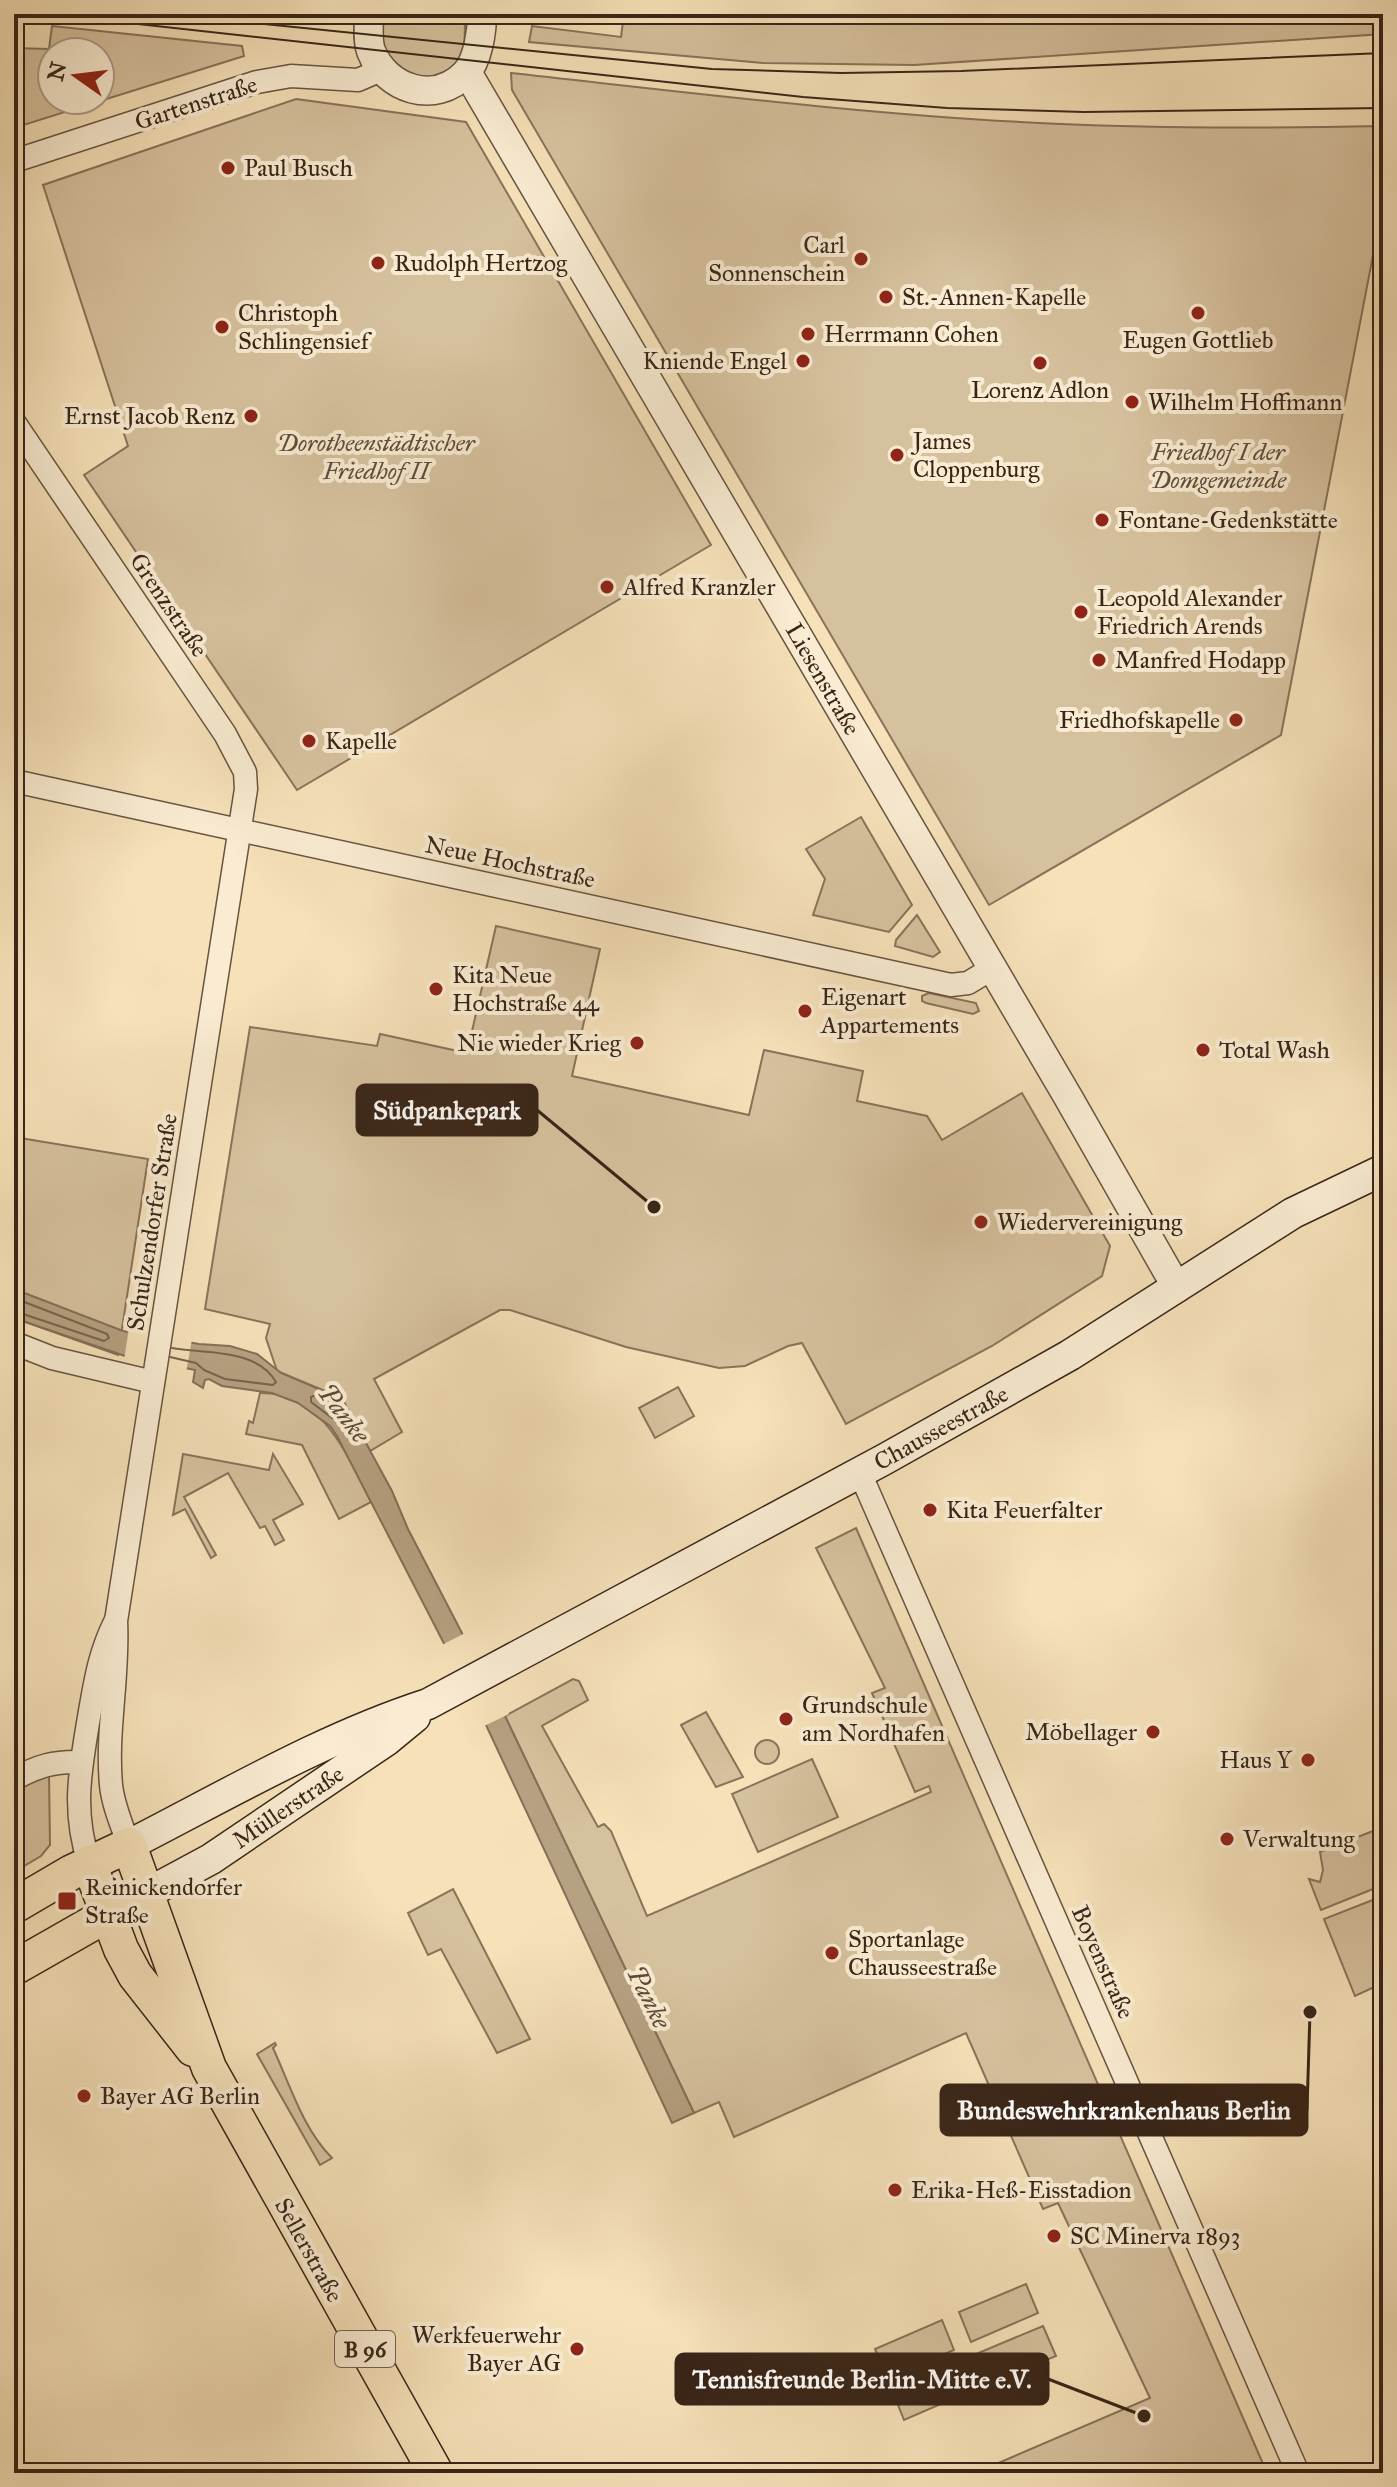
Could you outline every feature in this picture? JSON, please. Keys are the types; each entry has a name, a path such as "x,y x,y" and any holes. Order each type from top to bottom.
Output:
{"main road":[{"name":"Chausseestraße","path":"475,1679 860,1473 1070,1355 1293,1213 1383,1170"},
{"name":"Müllerstraße","path":"14,1906 89,1863 275,1768 385,1719 428,1704 475,1679"},
{"name":"Müllerstraße","path":"14,1968 211,1859 387,1740 428,1704"},
{"name":"Sellerstraße","path":"129,1845 209,2068"},
{"name":"Sellerstraße","path":"89,1863 121,1949 135,1975 209,2068 436,2473"}],"street":[{"path":"369,14 369,48 381,70 403,87 430,91 449,85 467,72 477,47 482,14"},
{"name":"Gartenstraße","path":"14,161 257,82 291,76 358,80 381,70"},
{"name":"Liesenstraße","path":"467,72 993,968 1177,1288"},
{"name":"Grenzstraße","path":"14,422 235,752 245,772 246,789 240,830"},
{"name":"Neue Hochstraße","path":"14,781 951,985 968,983 993,968"},
{"name":"Schulzendorfer Straße","path":"129,1845 111,1788 118,1652 116,1621 240,830"},
{"path":"14,1343 52,1358 155,1375"},
{"name":"Boyenstraße","path":"860,1473 1298,2473"},
{"name":"Schulzendorfer Straße","path":"89,1863 78,1815 81,1762 102,1648 116,1621"},
{"path":"14,1779 41,1764 81,1762"}],"green space":[{"path":"382,14 465,14 464,43 459,61 445,72 417,81 386,61 380,34"},
{"path":"624,14 1383,14 1383,34 914,65 763,63 529,42 532,26 621,37"},
{"path":"52,26 242,46 244,56 116,96 116,36 51,36"},
{"path":"14,48 36,49 36,116 52,116 14,128"},
{"name":"Friedhof I der Domgemeinde","path":"511,73 786,103 992,120 1101,126 1383,126 1383,203 1281,735 989,905 512,90"},
{"name":"Dorotheenstädtischer Friedhof II","path":"296,99 466,122 711,545 297,790 84,475 128,446 43,185"},
{"path":"861,817 912,905 889,932 813,915 825,879 806,849"},
{"path":"917,915 940,952 933,957 895,946 896,940"},
{"path":"496,926 600,949 572,1076 749,1115 764,1050 863,1071 857,1101 927,1116 942,1140 1022,1093 1110,1246 1102,1276 992,1346 846,1424 802,1343 788,1346 745,1366 719,1368 626,1347 510,1310 500,1310 374,1379 402,1432 370,1451 342,1398 277,1371 266,1338 270,1324 205,1309 250,1027 377,1046 380,1034 467,1053"},
{"path":"929,993 976,1003 979,1011 973,1014 922,1001 922,996"},
{"path":"14,1137 148,1159 118,1355 14,1318"},
{"path":"678,1387 694,1416 655,1438 639,1408"},
{"path":"260,1393 282,1395 301,1403 316,1415 342,1447 371,1502 339,1519 302,1445 246,1434 249,1421 253,1423"},
{"path":"183,1454 269,1470 273,1454 303,1504 273,1520 284,1540 275,1545 265,1526 260,1528 228,1473 184,1497 216,1555 211,1558 185,1509 173,1515"},
{"path":"856,1528 1267,2473 975,2473 1150,2398 1058,2203 1043,2209 966,2033 734,2137 719,2102 694,2113 505,1716 573,1679 579,1681 588,1700 542,1726 598,1827 604,1824 611,1831 647,1916 931,1792 929,1786 915,1792 872,1693 885,1688 816,1548"},
{"path":"706,1712 743,1777 716,1787 681,1725"},
{"path":"767,1740 775,1744 779,1752 775,1760 767,1764 759,1760 755,1752 759,1744"},
{"path":"812,1759 838,1817 758,1852 732,1794"},
{"path":"49,1774 50,1845 41,1856 14,1872 14,1788"},
{"path":"1383,1827 1383,1885 1321,1910 1309,1879 1320,1882 1323,1870 1320,1852"},
{"path":"453,1889 530,2039 497,2053 441,1949 428,1955 408,1913"},
{"path":"1383,1896 1383,1983 1355,1996 1324,1919"},
{"path":"275,2043 273,2048 298,2106 313,2134 332,2158 320,2165 257,2054"},
{"path":"1026,2284 1038,2313 971,2342 959,2312"},
{"path":"942,2320 954,2350 887,2378 875,2349"},
{"path":"1043,2326 1056,2356 989,2384 976,2354"},
{"path":"959,2362 971,2391 904,2420 892,2390"}],"water":[{"name":"Panke","path":"14,1289 123,1331 230,1346 257,1354 281,1373 342,1399 505,1716 694,2113 672,2123 486,1725 330,1426 298,1403 272,1393 222,1386 209,1379 205,1380 203,1388 193,1382 195,1370 125,1356 14,1318"}],"pier":[{"path":"129,1328 192,1339 186,1373 124,1360"},
{"path":"465,1633 509,1714 482,1727 440,1646"}],"tram line":[{"path":"47,14 803,97 947,108 1084,112 1383,108"},
{"path":"163,14 712,69 841,73 961,71 1383,53"}],"place":[{"name":"Paul Busch","path":"228,168"},
{"name":"Carl Sonnenschein","path":"861,259"},
{"name":"Rudolph Hertzog","path":"378,263"},
{"name":"St.-Annen-Kapelle","path":"886,297"},
{"name":"Eugen Gottlieb","path":"1198,313"},
{"name":"Christoph Schlingensief","path":"222,327"},
{"name":"Herrmann Cohen","path":"808,334"},
{"name":"Kniende Engel","path":"803,361"},
{"name":"Lorenz Adlon","path":"1040,363"},
{"name":"Wilhelm Hoffmann","path":"1132,402"},
{"name":"Ernst Jacob Renz","path":"251,416"},
{"name":"James Cloppenburg","path":"897,455"},
{"name":"Fontane-Gedenkstätte","path":"1102,520"},
{"name":"Alfred Kranzler","path":"607,587"},
{"name":"Leopold Alexander Friedrich Arends","path":"1081,612"},
{"name":"Manfred Hodapp","path":"1099,660"},
{"name":"Friedhofskapelle","path":"1236,720"},
{"name":"Kapelle","path":"309,741"},
{"name":"Kita Neue Hochstraße 44","path":"436,989"},
{"name":"Eigenart Appartements","path":"805,1011"},
{"name":"Nie wieder Krieg","path":"637,1043"},
{"name":"Total Wash","path":"1203,1050"},
{"name":"Südpankepark","path":"654,1207"},
{"name":"Wiedervereinigung","path":"981,1222"},
{"name":"Kita Feuerfalter","path":"930,1510"},
{"name":"Grundschule am Nordhafen","path":"786,1719"},
{"name":"Möbellager","path":"1153,1732"},
{"name":"Haus Y","path":"1308,1760"},
{"name":"Verwaltung","path":"1227,1839"},
{"name":"Reinickendorfer Straße","path":"67,1901"},
{"name":"Sportanlage Chausseestraße","path":"832,1953"},
{"name":"Bundeswehrkrankenhaus Berlin","path":"1310,2012"},
{"name":"Bayer AG Berlin","path":"84,2096"},
{"name":"Erika-Heß-Eisstadion","path":"895,2190"},
{"name":"SC Minerva 1893","path":"1054,2236"},
{"name":"Werkfeuerwehr Bayer AG","path":"577,2349"},
{"name":"Tennisfreunde Berlin-Mitte e.V.","path":"1144,2416"}]}
